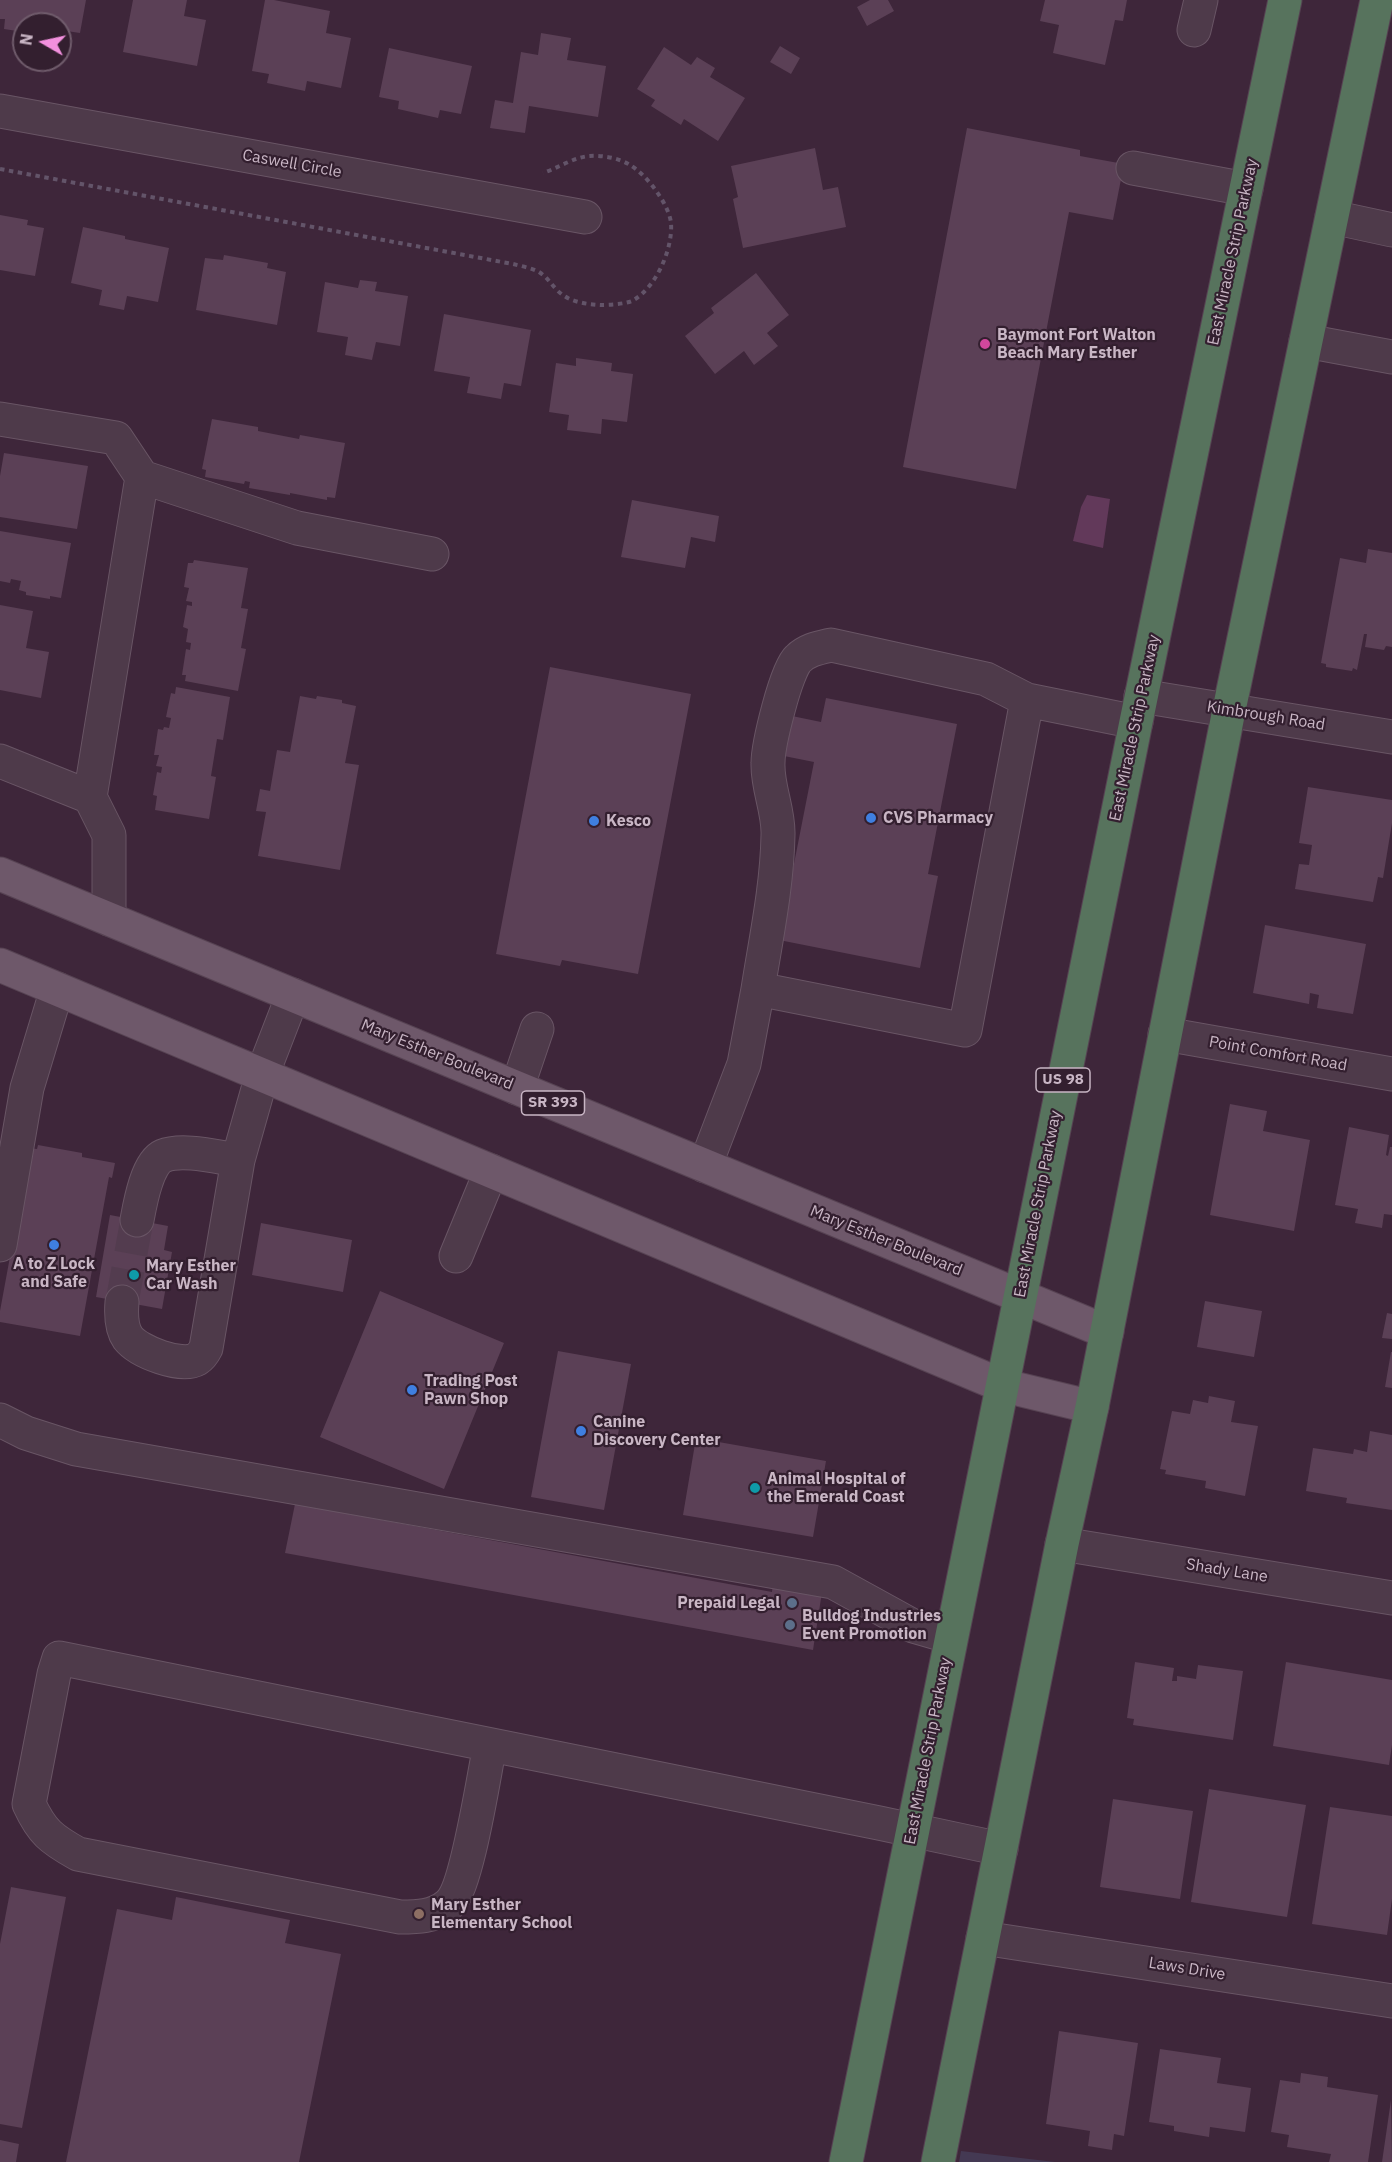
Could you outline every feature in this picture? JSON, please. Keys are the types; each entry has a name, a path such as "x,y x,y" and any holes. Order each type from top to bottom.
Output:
{"highway":[{"name":"East Miracle Strip Parkway","path":"846,2162 1138,709 1285,0"},
{"path":"938,2162 1062,1544 1092,1407 1229,710 1377,0"}],"main road":[{"name":"Mary Esther Boulevard","path":"0,874 1107,1332"},
{"path":"0,965 1001,1385 1092,1407"}],"street":[{"name":"Caswell Circle","path":"0,111 585,217"},
{"path":"1133,168 1246,189"},
{"path":"1332,218 1392,230"},
{"path":"1306,341 1392,357"},
{"path":"0,419 116,438 142,477 297,528 432,554"},
{"path":"109,919 109,835 90,797 142,477"},
{"name":"Kimbrough Road","path":"705,1166 744,1064 758,989 775,879 778,832 770,794 768,762 782,693 796,660 812,649 831,645 986,678 1027,700 1138,709 1229,710 1392,737"},
{"path":"758,989 965,1030 1027,700"},
{"path":"0,761 90,797"},
{"path":"0,1245 27,1088 57,989"},
{"path":"122,1302 121,1320 129,1338 144,1350 184,1362 198,1359 206,1348 238,1160 262,1075 293,995"},
{"path":"517,1088 537,1029"},
{"name":"Point Comfort Road","path":"1165,1034 1392,1074"},
{"path":"137,1220 142,1193 153,1166 161,1156 180,1152 238,1160"},
{"path":"456,1257 491,1171"},
{"path":"0,1420 26,1433 76,1449 833,1582 913,1626 951,1637"},
{"name":"Shady Lane","path":"1062,1544 1392,1598"},
{"path":"490,1745 464,1876 449,1905 424,1917 400,1917 78,1854 53,1840 37,1822 29,1804 59,1658 912,1830 1000,1849"},
{"name":"Laws Drive","path":"983,1938 1392,2001"}],"shaded area":[{"path":"1087,495 1110,499 1103,548 1073,541 1081,507"},
{"path":"961,2151 1055,2162 959,2162"}],"building":[{"path":"0,0 86,0 80,33 72,32 72,12 12,12 12,30 4,29 5,19 0,19"},
{"path":"133,0 187,0 184,16 206,20 197,66 123,52"},
{"path":"265,0 330,11 326,33 351,38 341,88 307,81 305,91 267,83 269,74 252,71"},
{"path":"870,0 888,0 894,11 867,26 857,7"},
{"path":"1045,0 1127,0 1123,21 1115,20 1105,65 1053,53 1059,25 1040,21"},
{"path":"541,33 571,38 567,60 606,66 598,117 529,106 525,133 490,128 495,100 513,103 521,52 538,55"},
{"path":"780,46 800,58 791,74 770,62"},
{"path":"664,47 691,65 697,57 715,68 710,77 745,98 718,141 684,119 681,125 651,106 655,100 637,89"},
{"path":"389,48 472,66 461,114 440,110 438,118 398,109 399,101 379,97"},
{"name":"Baymont Fort Walton Beach Mary Esther","path":"967,128 1080,150 1080,156 1124,164 1113,220 1069,212 1016,489 903,467"},
{"path":"815,148 823,190 838,187 846,227 743,248 733,199 738,197 731,166"},
{"path":"0,215 28,220 27,225 44,228 35,276 0,270"},
{"path":"83,227 169,248 158,302 127,296 124,310 99,305 102,290 71,283"},
{"path":"224,255 268,263 267,268 286,272 277,325 196,310 205,258 223,260"},
{"path":"756,273 789,315 767,333 778,346 754,365 744,351 715,374 685,336 714,313 711,308"},
{"path":"360,280 377,282 375,291 408,296 400,346 376,342 372,360 345,355 348,337 317,332 325,282 358,288"},
{"path":"444,314 531,330 521,386 504,383 501,399 467,393 470,377 434,371"},
{"path":"576,358 612,363 611,371 633,374 627,422 602,419 601,434 567,430 569,415 549,412 556,363 576,366"},
{"path":"212,419 258,427 258,431 299,439 300,435 345,443 335,498 327,497 327,500 290,493 290,495 249,488 250,482 245,481 244,484 205,477 206,470 202,469"},
{"path":"4,453 88,466 77,529 0,517 0,476"},
{"path":"632,500 719,516 715,542 691,537 685,568 621,557"},
{"path":"0,531 71,543 61,598 50,596 50,599 26,595 26,592 19,590 21,581 11,579 10,583 0,581"},
{"path":"1368,549 1392,553 1392,647 1386,646 1384,650 1365,647 1367,634 1364,634 1357,670 1326,667 1326,664 1321,663 1340,558 1366,563"},
{"path":"194,560 248,568 241,608 248,609 241,648 246,649 238,691 185,681 186,675 182,675 186,649 190,650 191,643 186,642 188,629 183,627 187,605 192,606 192,602 186,601 189,588 184,587 188,563 193,563"},
{"path":"0,605 33,611 26,648 49,652 41,698 0,690"},
{"name":"Kesco","path":"550,667 691,694 638,974 562,960 560,966 496,954"},
{"path":"176,687 230,697 223,740 217,739 211,776 216,777 209,819 155,810 157,796 153,795 157,772 161,773 162,767 156,766 159,755 154,755 158,729 169,728 171,718 166,717 171,693 175,694"},
{"path":"300,696 342,700 342,703 356,706 345,763 359,765 340,870 258,856 266,812 256,811 260,789 270,791 277,750 290,752"},
{"name":"CVS Pharmacy","path":"826,698 957,724 928,874 938,876 920,968 779,940 814,762 784,756 792,716 821,722"},
{"path":"1308,787 1392,800 1392,823 1383,878 1378,877 1373,902 1295,889 1299,864 1309,865 1312,845 1299,843"},
{"path":"1265,925 1366,944 1353,1014 1317,1008 1319,995 1310,993 1309,1004 1253,993"},
{"path":"1230,1104 1267,1111 1263,1131 1310,1140 1294,1231 1210,1215"},
{"path":"1349,1127 1389,1135 1386,1155 1388,1156 1390,1147 1392,1147 1392,1215 1384,1214 1382,1228 1355,1223 1358,1209 1335,1205"},
{"name":"A to Z Lock and Safe","path":"38,1145 82,1153 82,1157 115,1163 112,1178 109,1177 80,1336 0,1322 0,1311 30,1148 37,1149"},
{"name":"Mary Esther Car Wash","path":"110,1215 168,1226 164,1250 172,1252 162,1309 96,1297"},
{"path":"261,1223 352,1240 343,1292 252,1275"},
{"name":"Trading Post Pawn Shop","path":"380,1291 504,1343 444,1489 320,1437"},
{"path":"1205,1301 1262,1311 1254,1357 1197,1347"},
{"path":"1387,1313 1392,1314 1392,1339 1382,1338"},
{"name":"Canine Discovery Center","path":"558,1351 631,1364 604,1510 531,1497"},
{"path":"1392,1352 1392,1388 1385,1387"},
{"path":"1209,1396 1235,1401 1231,1422 1258,1426 1245,1496 1205,1488 1206,1481 1165,1474 1166,1470 1160,1469 1172,1411 1190,1414 1193,1400 1208,1403"},
{"path":"1370,1431 1392,1435 1392,1510 1346,1503 1347,1498 1306,1491 1313,1448 1353,1454 1354,1449 1367,1452"},
{"name":"Animal Hospital of the Emerald Coast","path":"696,1438 826,1461 813,1537 683,1515"},
{"path":"295,1504 772,1592 773,1583 822,1592 813,1650 285,1553"},
{"path":"1135,1662 1174,1668 1172,1681 1177,1681 1177,1676 1196,1679 1198,1665 1243,1671 1233,1740 1133,1725 1134,1719 1127,1718"},
{"path":"1286,1662 1392,1680 1392,1745 1389,1765 1273,1746"},
{"path":"1209,1789 1306,1805 1287,1917 1191,1902"},
{"path":"1113,1799 1193,1811 1180,1899 1100,1887"},
{"path":"1330,1807 1392,1816 1392,1899 1387,1935 1312,1924"},
{"path":"11,1887 66,1897 22,2128 0,2124 0,1944"},
{"path":"176,1897 290,1920 285,1943 341,1954 299,2162 66,2162 117,1909 172,1920"},
{"path":"1059,2031 1138,2043 1124,2136 1114,2134 1112,2150 1088,2146 1090,2131 1046,2124"},
{"path":"1160,2049 1221,2058 1217,2083 1251,2088 1245,2132 1210,2127 1209,2137 1174,2131 1174,2126 1149,2122"},
{"path":"1301,2073 1328,2077 1327,2087 1378,2095 1368,2162 1329,2162 1331,2154 1287,2147 1289,2135 1271,2132 1280,2080 1300,2083"},
{"path":"1391,2100 1392,2162 1382,2162"},
{"path":"0,2140 19,2144 16,2162 0,2162"}],"tunnel":[{"path":"122,1302 137,1220"}],"place":[{"name":"Baymont Fort Walton Beach Mary Esther","path":"985,344"},
{"name":"CVS Pharmacy","path":"871,818"},
{"name":"Kesco","path":"594,821"},
{"name":"A to Z Lock and Safe","path":"54,1245"},
{"name":"Mary Esther Car Wash","path":"134,1275"},
{"name":"Trading Post Pawn Shop","path":"412,1390"},
{"name":"Canine Discovery Center","path":"581,1431"},
{"name":"Animal Hospital of the Emerald Coast","path":"755,1488"},
{"name":"Prepaid Legal","path":"792,1603"},
{"name":"Bulldog Industries Event Promotion","path":"790,1625"},
{"name":"Mary Esther Elementary School","path":"419,1914"}]}
